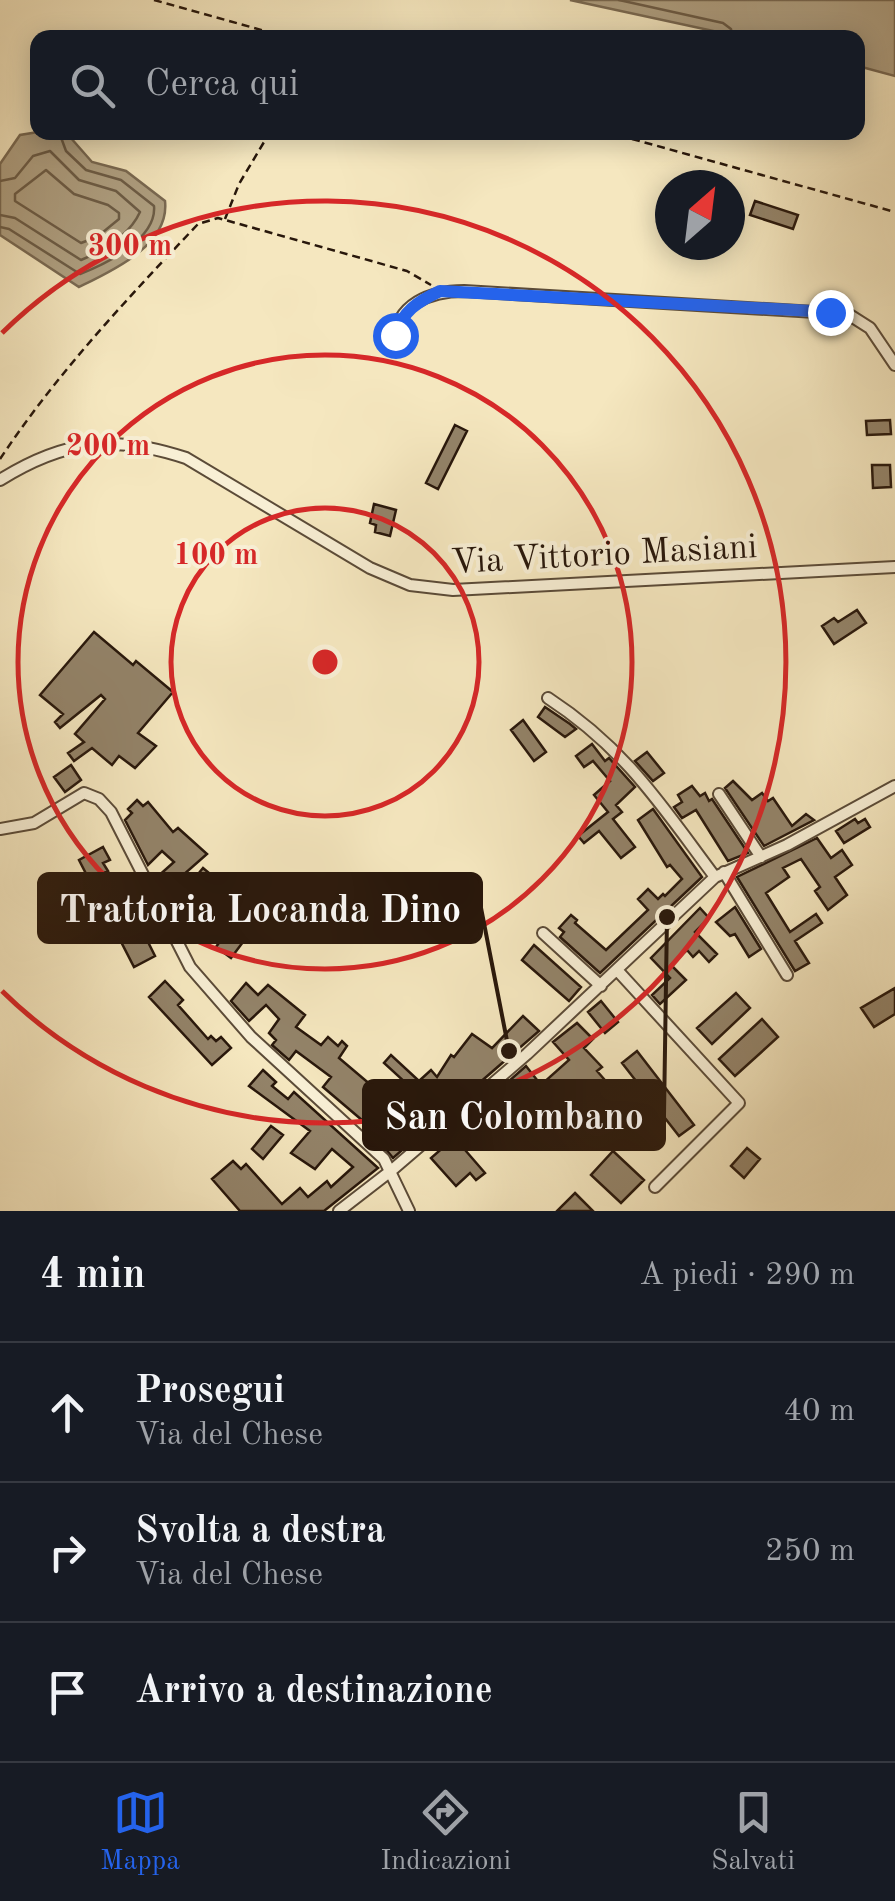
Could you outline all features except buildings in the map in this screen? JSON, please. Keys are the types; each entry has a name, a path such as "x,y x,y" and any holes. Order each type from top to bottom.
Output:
{"street":[{"path":"394,343 402,316 440,291 848,314 870,328 895,366"},
{"name":"Via Vittorio Masiani","path":"0,480 24,465 69,448 118,443 160,449 186,458 370,568 410,585 430,588 453,590 895,566"},
{"path":"548,698 582,720 627,760 719,875 786,975"},
{"path":"339,1211 528,1054 719,875 787,845 895,786"},
{"path":"0,829 34,822 84,793 99,799 111,812 180,952 202,984 251,1037 378,1152 392,1170 408,1211"},
{"path":"719,794 761,857"},
{"path":"543,932 600,986"},
{"path":"618,970 739,1103 655,1188"}],"path":[{"path":"154,0 264,30"},
{"path":"225,220 265,140"},
{"path":"636,140 895,212"},
{"path":"0,459 66,366 198,224 208,219 225,220 407,271 440,291"}],"water":[{"path":"570,0 895,0 895,76 865,68 865,30 709,30"},
{"path":"30,133 30,140 73,140 92,162 126,171 165,201 164,217 149,243 122,264 79,287 0,235 0,164 20,135"}],"place":[{"name":"San Colombano","path":"667,917"},
{"name":"Trattoria Locanda Dino","path":"509,1051"}],"route":[{"path":"395,335 402,316 412,306 440,291 830,312"}]}
